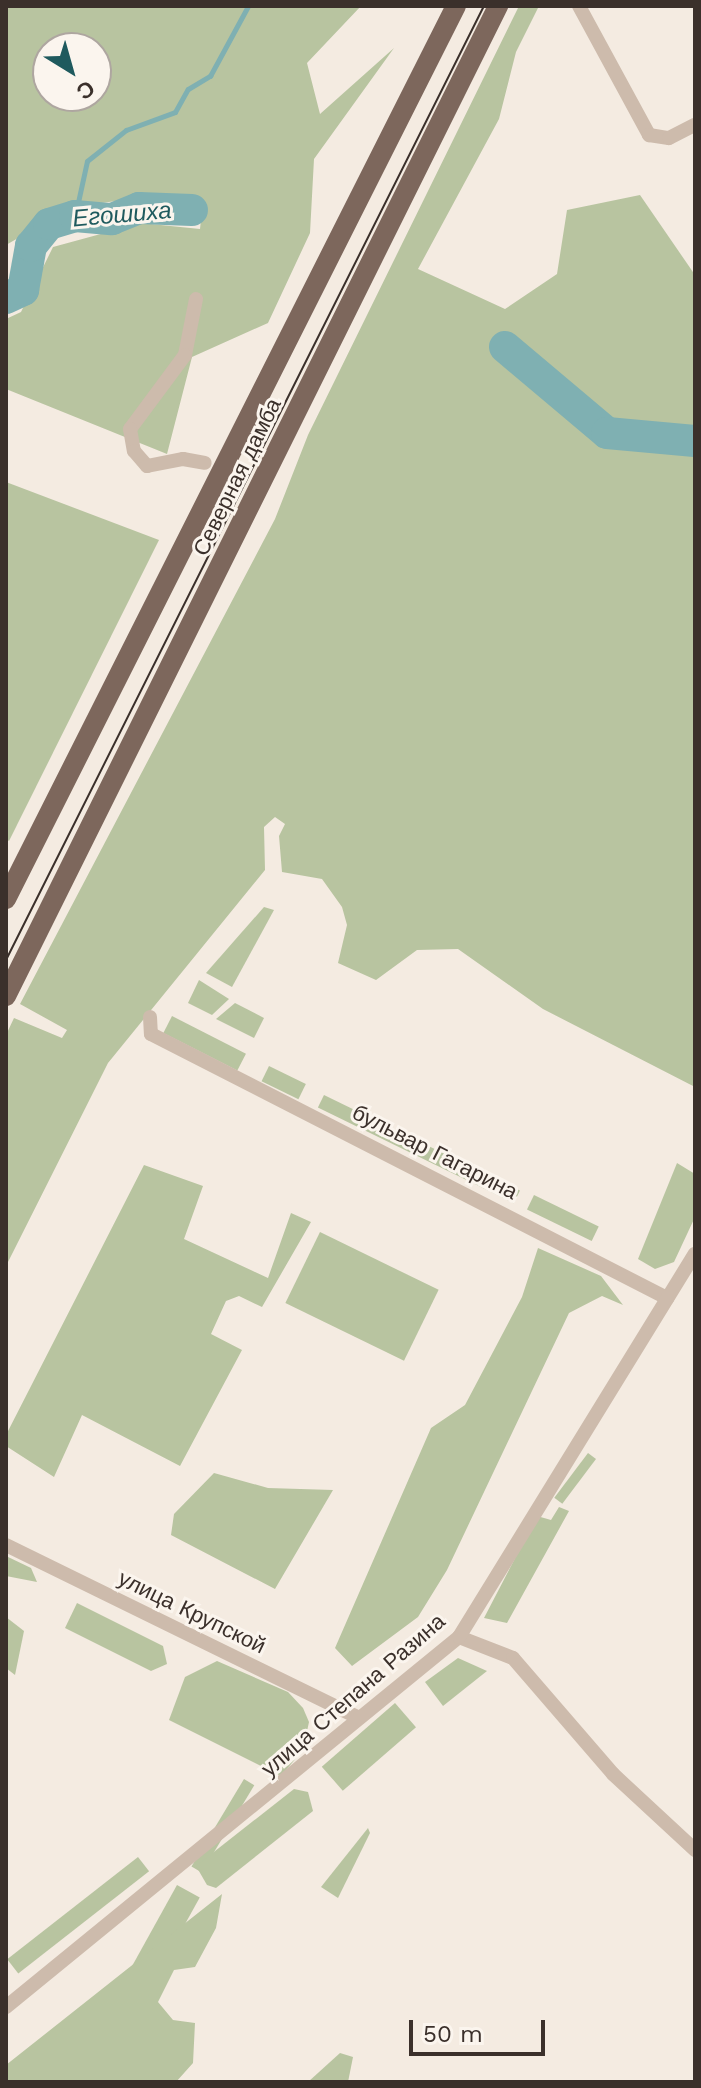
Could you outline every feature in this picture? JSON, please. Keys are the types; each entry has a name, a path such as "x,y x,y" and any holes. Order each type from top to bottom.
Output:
{"main road":[{"name":"Северная дамба","path":"6,899 456,6"},
{"name":"Северная дамба","path":"6,996 498,6"}],"street":[{"path":"579,6 649,135 669,138 695,125"},
{"path":"196,299 185,355 130,429 134,451 147,466 183,459 205,463"},
{"name":"бульвар Гагарина","path":"150,1017 151,1034 667,1298"},
{"path":"667,1298 695,1254"},
{"name":"улица Степана Разина","path":"6,2007 302,1772 359,1718 459,1637 667,1298"},
{"name":"улица Крупской","path":"6,1545 359,1718"},
{"path":"459,1637 513,1658 613,1774 695,1850"}],"green space":[{"path":"6,6 361,6 307,63 320,114 394,48 314,159 310,233 268,323 192,357 167,454 6,389 6,319 21,312 53,247 141,223 200,229 203,201 153,196 72,207 6,245"},
{"path":"519,6 539,6 516,52 499,119 418,269 505,309 557,274 567,210 640,195 695,275 695,1087 543,1009 458,949 417,950 376,980 338,963 347,925 342,907 322,879 282,872 279,836 285,824 275,817 264,827 265,870 108,1063 6,1266 6,1035 14,1018 62,1038 67,1030 20,1004 275,519 308,435"},
{"path":"6,482 159,540 9,841 6,839"},
{"path":"264,907 274,910 232,987 206,973"},
{"path":"199,980 229,999 212,1015 188,1003"},
{"path":"235,1003 264,1018 254,1038 216,1019"},
{"path":"172,1016 246,1054 237,1071 163,1033"},
{"path":"269,1066 306,1084 298,1099 262,1081"},
{"path":"324,1095 520,1191 514,1203 318,1108"},
{"path":"677,1163 695,1174 695,1217 674,1262 655,1269 638,1259"},
{"path":"144,1165 203,1186 184,1239 268,1278 291,1213 311,1222 262,1307 239,1296 226,1301 211,1334 242,1350 180,1466 82,1415 54,1477 6,1446 6,1435"},
{"path":"534,1195 599,1227 592,1241 527,1209"},
{"path":"320,1232 439,1290 404,1361 285,1303"},
{"path":"538,1248 601,1276 623,1305 602,1296 569,1313 447,1570 418,1617 352,1666 335,1648 431,1428 465,1405 522,1297"},
{"path":"588,1453 596,1459 562,1504 554,1498"},
{"path":"214,1473 268,1488 333,1490 275,1589 171,1535 174,1514"},
{"path":"559,1507 569,1511 507,1623 484,1618 537,1516 551,1520"},
{"path":"6,1556 31,1568 37,1582 6,1576"},
{"path":"77,1603 163,1646 167,1664 151,1671 65,1628"},
{"path":"6,1617 24,1631 15,1675 6,1668"},
{"path":"458,1658 487,1671 443,1706 425,1682"},
{"path":"217,1661 288,1692 303,1708 309,1722 303,1750 281,1776 169,1720 185,1677"},
{"path":"395,1703 416,1727 343,1791 322,1767"},
{"path":"244,1779 254,1785 202,1873 191,1866"},
{"path":"294,1789 308,1792 313,1811 216,1888 207,1885 196,1866"},
{"path":"368,1828 370,1833 338,1898 321,1887"},
{"path":"138,1857 149,1871 18,1973 7,1959"},
{"path":"177,1885 200,1898 98,2082 83,2082 71,2076"},
{"path":"222,1894 216,1928 195,1967 174,1970 158,2002 173,2020 195,2023 193,2063 176,2082 6,2082 6,2065"},
{"path":"340,2053 353,2057 348,2082 308,2082"}],"waterway":[{"path":"75,216 87,161 126,130 175,112 188,89 210,76 248,6"},
{"name":"Егошиха","path":"6,298 23,290 31,246 49,224 75,216 112,219 139,208 192,210"},
{"name":"Егошиха","path":"505,347 607,433 695,441"}],"tram line":[{"path":"6,960 484,6"}]}
